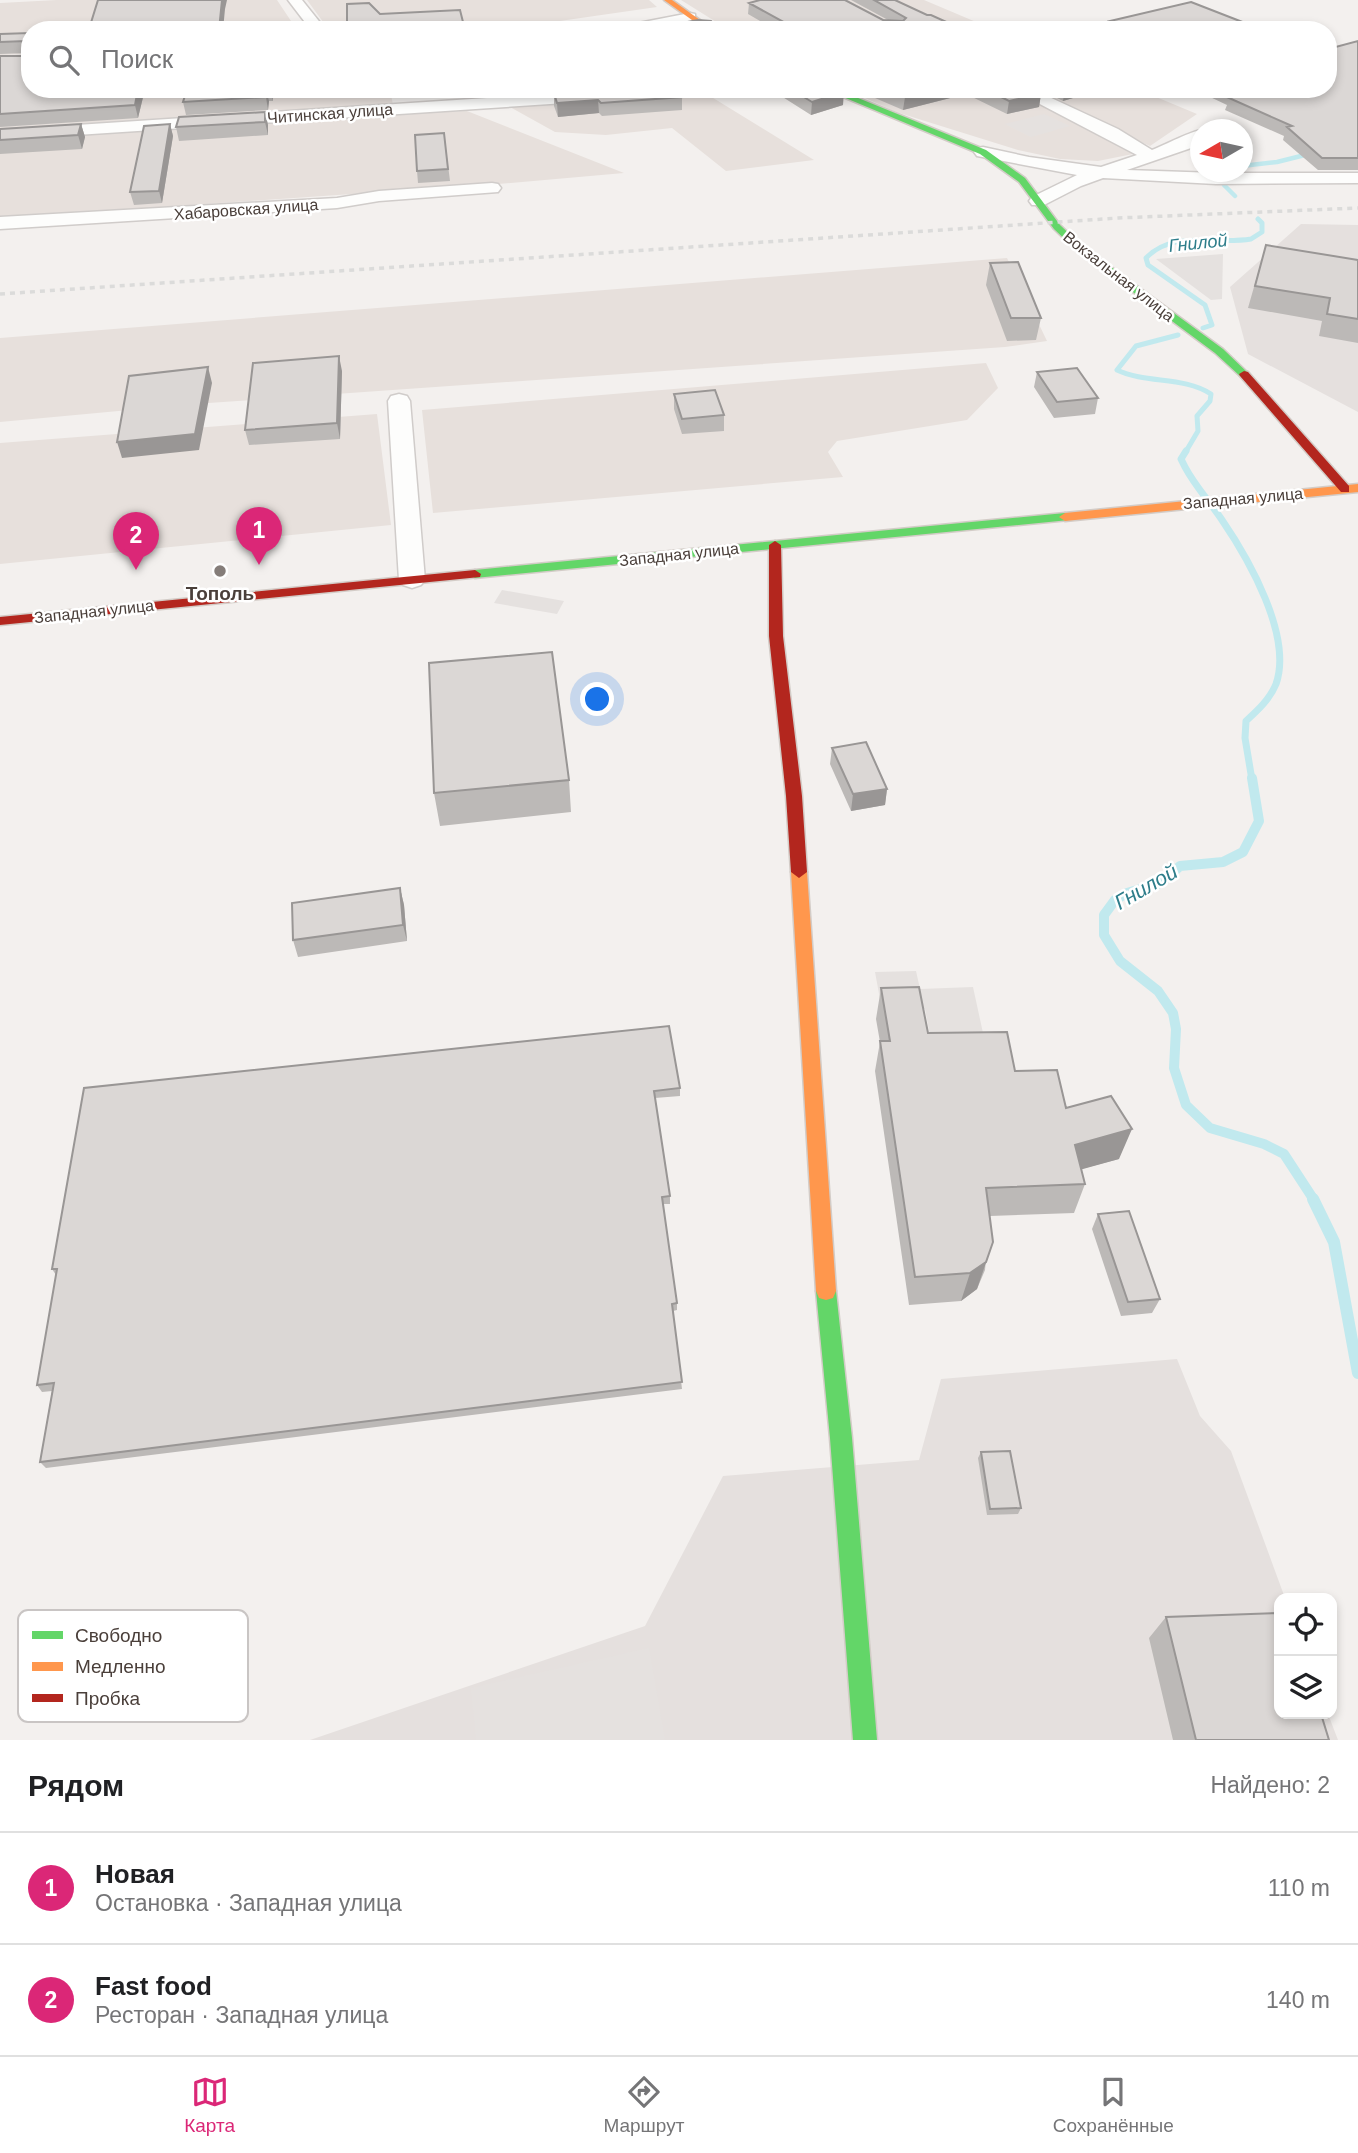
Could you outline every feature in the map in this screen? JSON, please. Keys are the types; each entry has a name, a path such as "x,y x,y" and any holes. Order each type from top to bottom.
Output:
{"main road":[{"path":"667,0 696,21"},
{"name":"Вокзальная улица","path":"850,98 983,152 1022,180 1057,227 1078,247 1219,351 1256,386 1351,488"},
{"name":"Западная улица","path":"0,621 1351,488"},
{"path":"775,545 776,636 794,796 828,1328 841,1438 865,1740"}],"street":[{"path":"295,0 312,21"},
{"path":"669,21 690,17"},
{"name":"Читинская улица","path":"0,135 565,98"},
{"path":"1038,98 1112,133 1149,155"},
{"path":"1038,201 1075,182 1190,141"},
{"path":"983,152 1027,164 1099,173 1212,178 1358,178"},
{"name":"Хабаровская улица","path":"0,223 311,205 492,188"},
{"path":"399,401 412,580"}],"shaded area":[{"path":"57,0 277,0 291,21 21,21 21,54 0,55 0,3"},
{"path":"307,0 649,0 657,7 560,21 322,21"},
{"path":"681,0 827,0 870,21 715,21"},
{"path":"842,0 924,0 974,21 884,21"},
{"path":"0,67 21,82 21,98 392,98 393,105 0,131"},
{"path":"635,98 713,98 814,160 726,171 672,128 606,135 555,132 510,107"},
{"path":"865,98 1030,98 1116,140 1133,154 1098,161 1060,159 1018,150 896,112"},
{"path":"1044,98 1159,98 1197,114 1150,146"},
{"path":"467,111 624,173 0,218 0,138 308,116"},
{"path":"1044,114 1070,126 1031,137 1005,124"},
{"path":"1301,224 1358,225 1358,412 1248,354 1230,287"},
{"path":"1223,254 1222,299 1211,300 1156,259"},
{"path":"1007,258 1047,341 1005,347 194,404 0,422 0,338"},
{"path":"986,363 998,388 967,420 837,441 828,452 843,477 433,513 422,410"},
{"path":"377,414 391,525 0,564 0,443"},
{"path":"502,590 564,601 557,614 494,603"},
{"path":"916,971 920,989 973,987 988,1056 934,1057 925,1009 882,1010 875,972"},
{"path":"1177,1359 1200,1416 1231,1451 1283,1593 1274,1593 1274,1719 1330,1719 1338,1740 310,1740 645,1626 723,1476 919,1460 941,1379"},
{"path":"649,1648 665,1740 476,1740 471,1688"}],"building":[{"path":"98,0 222,0 220,21 91,21"},
{"path":"760,0 845,0 883,20 903,21 782,21 749,3"},
{"path":"874,0 895,0 944,21 903,21 906,18"},
{"path":"1191,2 1240,21 1110,21"},
{"path":"369,3 380,14 460,10 463,21 347,21 347,4"},
{"path":"21,33 21,41 0,42 0,34"},
{"path":"1358,41 1358,158 1322,158 1287,127 1292,126 1229,98 1337,98 1337,47"},
{"path":"0,56 21,56 21,98 136,98 135,105 0,114"},
{"path":"184,98 249,98 183,102"},
{"path":"556,98 668,98 601,103 598,100 557,103"},
{"path":"806,98 825,98 812,102"},
{"path":"265,112 265,122 176,127 179,117"},
{"path":"81,124 78,135 0,140 0,129"},
{"path":"170,124 159,191 130,192 144,126"},
{"path":"444,133 448,169 417,171 415,135"},
{"path":"1266,245 1358,260 1358,319 1327,314 1330,298 1255,286"},
{"path":"1018,262 1041,318 1011,318 990,263"},
{"path":"339,356 337,423 245,430 253,363"},
{"path":"208,367 195,434 117,442 129,376"},
{"path":"1077,368 1098,398 1057,402 1037,372"},
{"path":"715,390 724,415 682,419 674,394"},
{"path":"552,652 569,780 434,793 429,663"},
{"path":"866,742 887,789 853,794 832,748"},
{"path":"400,888 403,925 293,940 292,903"},
{"path":"919,987 928,1033 1007,1032 1015,1071 1057,1070 1066,1108 1111,1096 1132,1129 1075,1145 1085,1184 986,1188 993,1242 986,1262 970,1273 915,1277 880,1041 890,1041 881,988"},
{"path":"669,1026 680,1088 654,1091 670,1196 662,1197 677,1303 672,1304 682,1382 40,1462 54,1383 37,1385 57,1269 52,1269 84,1088"},
{"path":"1129,1211 1160,1299 1128,1302 1098,1214"},
{"path":"1010,1451 1021,1508 990,1509 981,1452"},
{"path":"1274,1613 1274,1719 1323,1719 1329,1740 1196,1740 1166,1617"}],"waterway":[{"name":"Гнилой","path":"1253,165 1313,153"},
{"name":"Гнилой","path":"1224,185 1235,196"},
{"name":"Гнилой","path":"1203,328 1212,325 1205,305 1148,265 1146,258 1157,249 1182,241 1251,239 1262,232 1262,223 1258,219"},
{"name":"Гнилой","path":"1178,335 1136,346 1117,370 1140,377 1189,385 1211,394 1210,401 1197,416 1198,431 1185,453"},
{"name":"Гнилой","path":"1186,451 1181,459 1185,467 1232,536 1255,576 1273,621 1278,643 1280,665 1276,684 1267,699 1246,721 1245,738 1252,780"},
{"name":"Гнилой","path":"1252,778 1259,821 1243,852 1223,862 1180,866 1161,883 1127,893 1115,900 1104,915 1104,935 1120,961 1158,991 1173,1013 1176,1029 1174,1068 1186,1105 1210,1128 1264,1144 1284,1154 1314,1200"},
{"name":"Гнилой","path":"1313,1199 1334,1242 1358,1373"}],"railway":[{"path":"0,294 1118,218 1358,208"}],"traffic: fast":[{"path":"850,98 983,152 1022,180 1057,227 1078,247 1219,351 1244,374"},
{"path":"475,574 1065,517"},
{"path":"826,1291 841,1438 865,1740"}],"traffic: slow":[{"path":"667,0 698,21"},
{"path":"1065,517 1358,488"},
{"path":"799,872 826,1291"}],"traffic: jam":[{"path":"1244,374 1345,489"},
{"path":"775,545 776,636 794,796 799,872"},
{"path":"0,621 475,574"}],"place":[{"name":"Новая","path":"259,565"},
{"name":"Fast food","path":"136,570"},
{"name":"Тополь","path":"220,571"}]}
